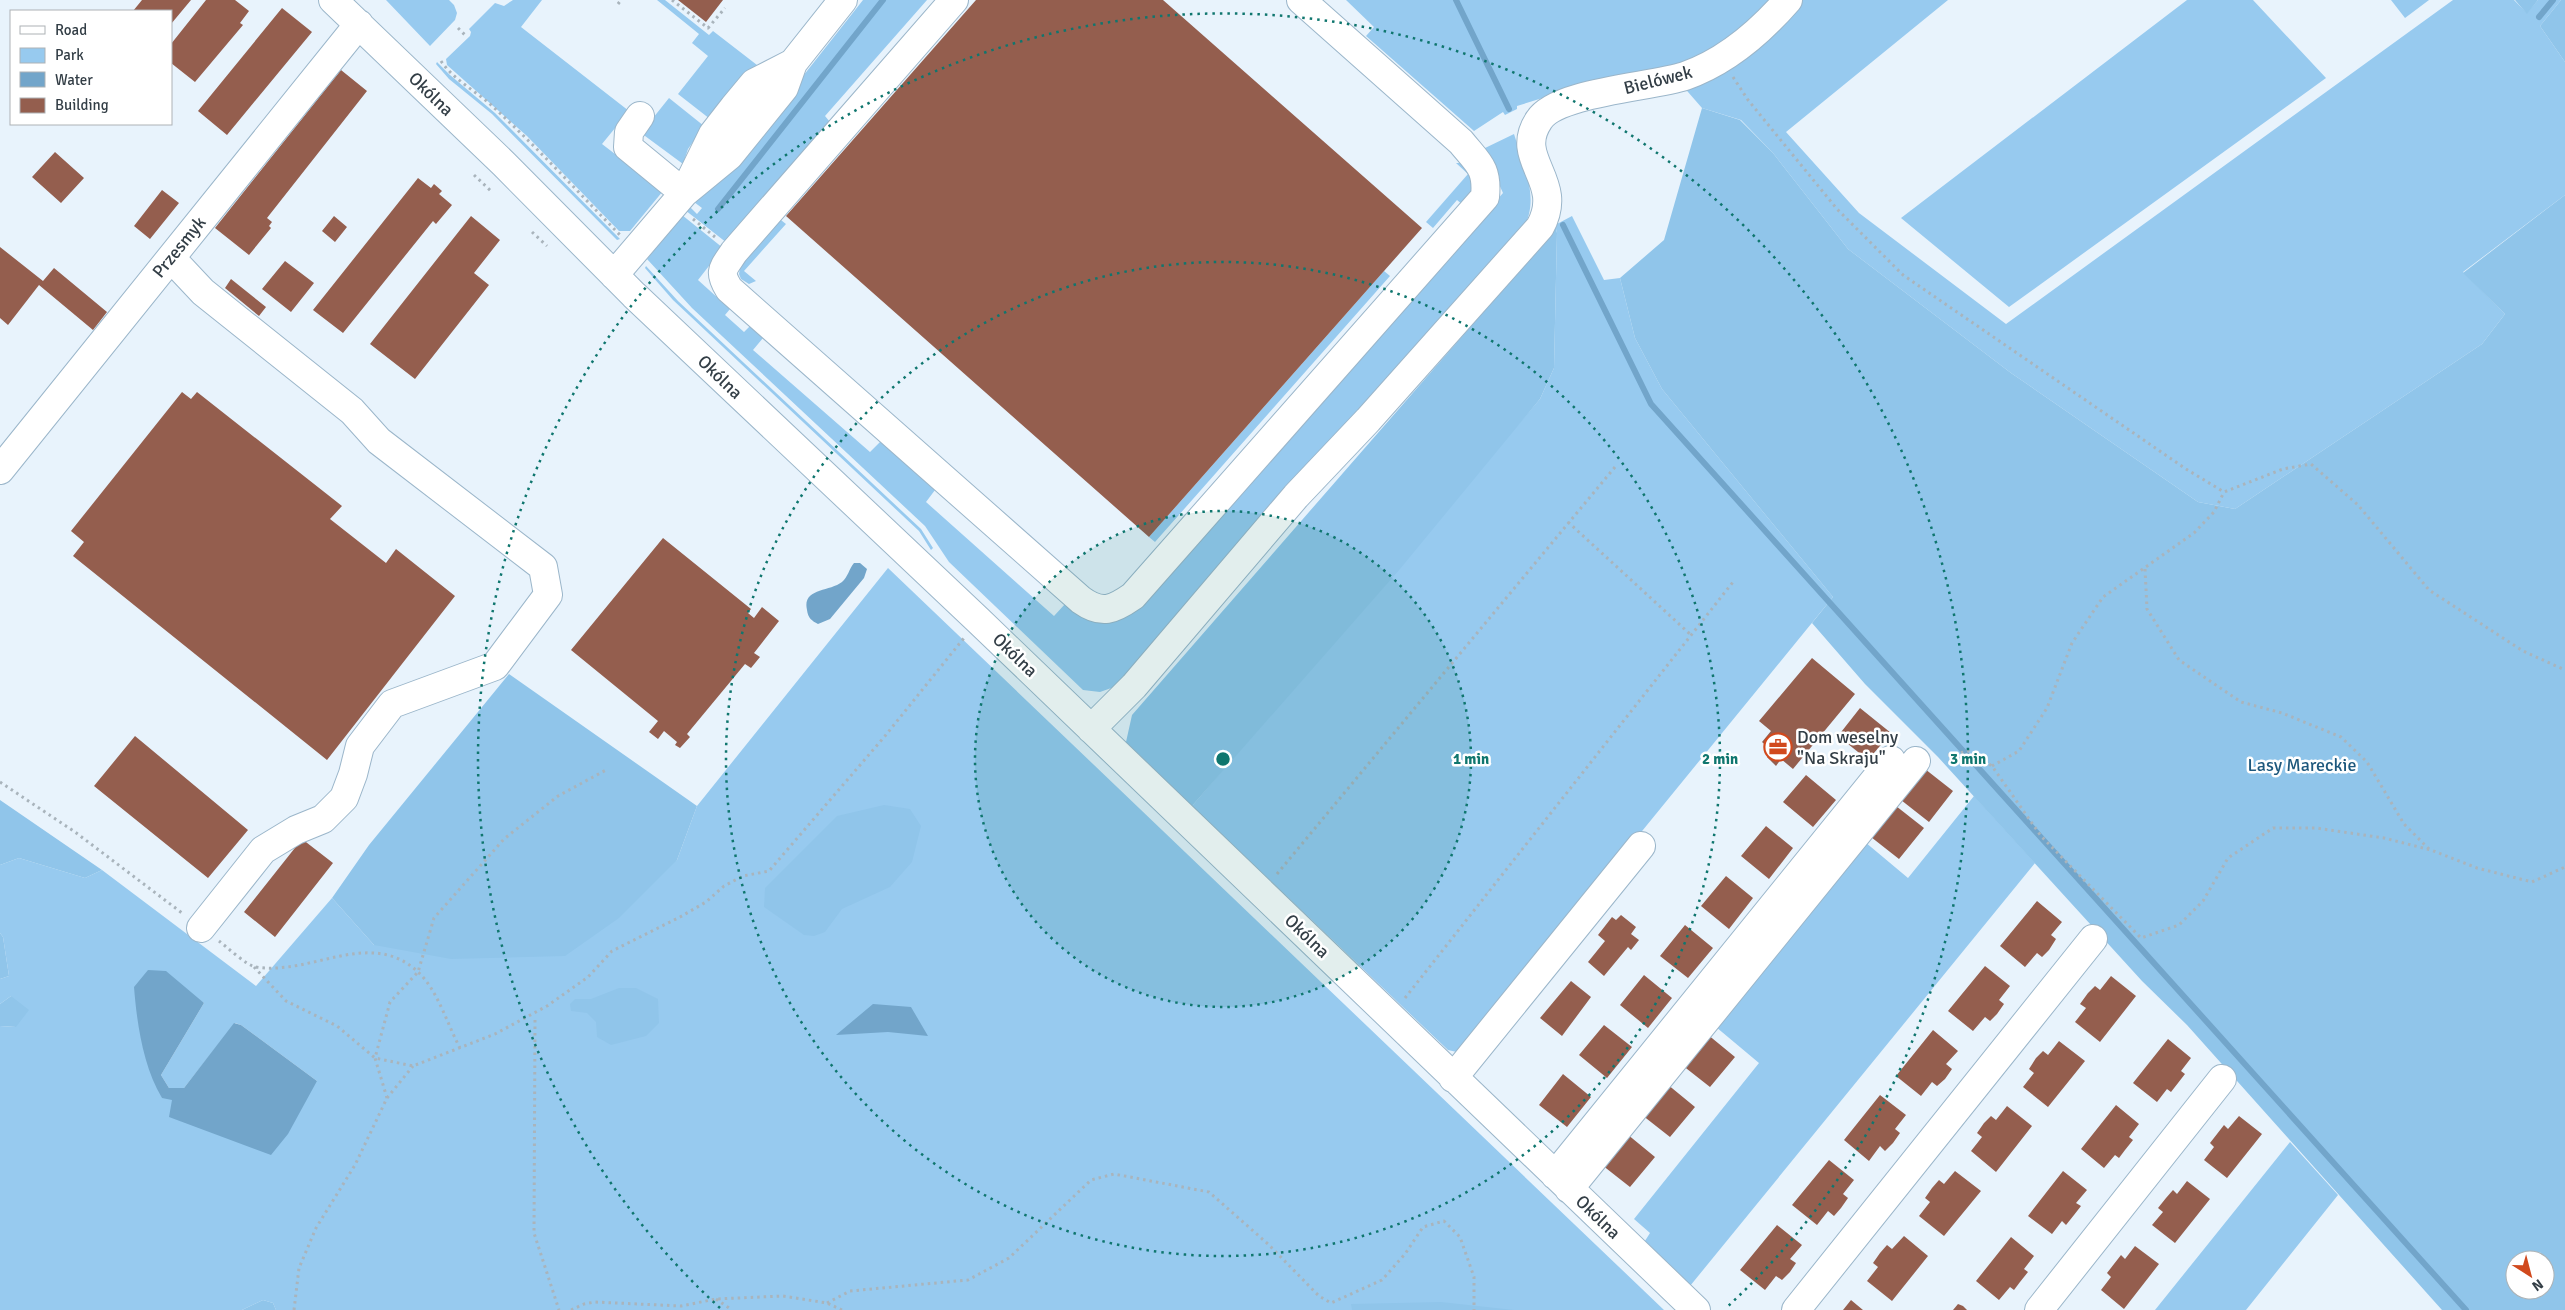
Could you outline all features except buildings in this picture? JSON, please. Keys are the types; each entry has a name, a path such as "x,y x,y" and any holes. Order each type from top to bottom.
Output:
{"street":[{"name":"Okólna","path":"334,0 614,276 978,620 1696,1310"},
{"path":"614,276 684,193 713,134 754,83 793,63 843,0"},
{"path":"954,0 734,252 722,271 722,278 729,289 1081,600 1092,608 1106,610 1119,606 1133,596 1485,197 1487,180 1481,166 1461,142 1301,0"},
{"name":"Bielówek","path":"1091,729 1134,686 1296,496 1368,420 1540,227 1549,200 1548,189 1534,160 1531,144 1534,129 1540,118 1561,103 1685,76 1722,57 1756,32 1788,0"},
{"name":"Przesmyk","path":"0,470 359,24"},
{"path":"640,116 629,132 628,147 684,193"},
{"path":"171,258 202,292 352,411 379,441 543,567 548,595 495,666 392,704 360,746 353,774 344,798 322,819 296,830 262,850 201,928"},
{"path":"1562,1182 1904,760"},
{"path":"1453,1078 1641,846"},
{"path":"1796,1310 2093,939"},
{"path":"2039,1310 2222,1079"}],"path":[{"path":"618,4 621,0"},
{"path":"672,0 708,28 725,8"},
{"path":"458,28 465,35"},
{"path":"1722,57 1748,100 1837,209 1903,275 2186,469 2224,492"},
{"path":"441,61 452,73 516,129 621,236"},
{"path":"474,175 492,192"},
{"path":"532,232 547,246"},
{"path":"1992,766 2019,751 2046,708 2072,642 2103,597 2194,533 2214,512 2224,492 2283,469 2311,464 2358,505 2429,590 2523,651 2565,670"},
{"path":"1262,893 1615,467"},
{"path":"1568,522 1690,635"},
{"path":"2145,569 2147,609 2179,660 2240,702 2282,713 2341,737 2367,762 2404,824 2431,850"},
{"path":"1391,1016 1733,582"},
{"path":"294,1310 299,1268 316,1228 355,1165 387,1098 413,1066 495,1034 547,1006 588,976 612,951 680,917 706,902 724,886 743,876 769,872 839,792 978,620"},
{"path":"1948,755 1969,751 1992,766 2041,836 2141,938 2179,925 2203,901 2228,858 2273,828 2316,828 2384,838 2431,850 2477,868 2532,882 2565,867"},
{"path":"387,1098 376,1058 390,1002 418,972 434,918 504,839 558,796 606,770"},
{"path":"254,967 286,1000 337,1026 376,1058 413,1066"},
{"path":"418,972 435,996 460,1048"},
{"path":"534,1020 534,1233 558,1310"},
{"path":"827,1304 850,1291 968,1280 1009,1258 1091,1180 1114,1174 1209,1192 1268,1244 1319,1296 1331,1304 1382,1280 1405,1254 1422,1227 1444,1222 1460,1237 1474,1276 1474,1310"},
{"path":"571,1310 584,1304 595,1302 681,1306 716,1298 783,1296 827,1304 842,1310"},
{"path":"716,1298 732,1310"}],"green space":[{"path":"386,0 449,0 454,5 457,13 455,20 430,46"},
{"path":"513,0 542,0 521,27 629,111 602,144 663,191 630,231 619,231 527,136 447,65 446,59 470,36 471,32 469,29 495,3 504,6"},
{"path":"657,0 665,0 709,35 713,31 757,65 748,71 710,119 678,94 708,56 692,43 699,34"},
{"path":"863,0 927,0 825,116 830,122 756,206 727,243 685,210 690,207 697,214 702,208 694,202 766,123"},
{"path":"1346,0 1778,0 1736,38 1679,69 1565,91 1517,106 1517,109 1505,115 1503,112 1474,131 1366,36 1374,27"},
{"path":"1798,0 1948,0 1786,132 1859,213 2006,324 2453,0 2514,0 2527,13 2538,0 2561,0 2540,26 2565,62 2565,195 2463,272 2505,314 2482,344 2235,509 2198,502 2011,373 1848,249 1773,153 1741,120 1702,108 1681,84"},
{"path":"2187,0 2253,0 2326,78 2009,307 1901,218"},
{"path":"2391,0 2429,0 2405,18"},
{"path":"2515,0 2538,0 2527,14"},
{"path":"2561,0 2565,0 2565,62 2540,26"},
{"path":"437,62 495,113 620,239 617,240 492,114 449,79 436,64"},
{"path":"669,98 704,126 688,149 683,164 641,133"},
{"name":"Lasy Mareckie","path":"1702,108 1740,120 1773,153 1848,249 2011,373 2198,502 2235,509 2482,344 2505,314 2463,273 2565,195 2565,1310 2442,1310 2187,1025 2142,981 1938,757 1865,684 1812,623 1833,597 1662,389 1635,338 1620,278 1664,240"},
{"path":"1514,134 1530,193 1529,216 1524,227 1117,686 1100,692 1083,690 949,562 925,526 692,308 647,259 682,215 723,248 698,280 730,309 725,315 744,332 750,326 763,338 753,350 870,452 881,441 935,490 926,502 1054,616 1065,604 1084,617 1100,620 1107,619 1137,609 1503,193 1483,149"},
{"path":"1456,163 1463,163 1477,183 1463,205 1457,200 1433,228 1426,222 1468,174"},
{"path":"1572,216 1604,280 1620,278 1635,338 1662,389 1833,597 1461,1053 1448,1050 1192,806 1540,399 1554,368 1557,233 1555,225"},
{"path":"777,217 786,224 744,271 756,281 749,284 741,279 739,274 741,262"},
{"path":"1555,225 1557,233 1554,368 1540,399 1400,569 1192,806 1126,742 1132,715 1520,270"},
{"path":"646,266 678,301 921,529 933,548 931,550 919,531 673,300 645,268"},
{"path":"1384,271 1390,276 1155,542 1149,537"},
{"path":"888,568 1664,1310 276,1310 273,1303 263,1300 242,1310 0,1310 0,1026 16,1027 11,996 0,1004 0,979 9,976 3,937 0,933 0,865 19,858 85,878 102,870 256,986 332,898 374,945 677,860 697,806","holes":["148,970 204,1003 161,1075 169,1088 184,1088 235,1023 241,1025 317,1081 162,1098"]},
{"path":"509,674 697,806 677,860 619,918 565,956 451,959 374,945 332,898 369,845"},
{"path":"1974,796 2035,863 1690,1286 1643,1244 1650,1233 1634,1219 1759,1063 1716,1027 1865,842 1908,878"},
{"path":"0,800 102,870 85,878 19,858 0,865"},
{"path":"884,805 910,809 921,826 912,862 890,887 842,909 825,932 814,936 804,935 764,907 765,888 837,816"},
{"path":"0,933 3,937 9,976 0,979"},
{"path":"619,988 636,988 658,999 659,1023 646,1036 611,1045 597,1037 596,1022 587,1013 571,1011 570,1004 575,999 591,999"},
{"path":"11,996 29,1010 16,1027 0,1026 0,1004"},
{"path":"2290,1142 2338,1195 2246,1310 2155,1310"},
{"path":"263,1300 273,1303 276,1310 242,1310"},
{"path":"1441,1302 1514,1310 1352,1310 1351,1304"}],"water":[{"path":"854,563 860,563 867,569 864,578 830,619 818,624 814,622 808,613 807,603 809,598 812,594 842,582"},
{"path":"148,970 166,971 204,1003 161,1075 169,1088 184,1088 234,1023 241,1025 317,1081 288,1134 271,1155 169,1117 172,1100 162,1098 155,1086 142,1044 137,1015 134,987"},
{"path":"873,1004 911,1007 928,1036 888,1032 836,1035"}],"waterway":[{"path":"718,209 883,0"},
{"path":"1456,0 1509,109"},
{"path":"2539,17 2553,0"},
{"path":"1563,225 1651,404 2466,1310"}],"place":[{"name":"Dom weselny \"Na Skraju\"","path":"1778,747"}]}
